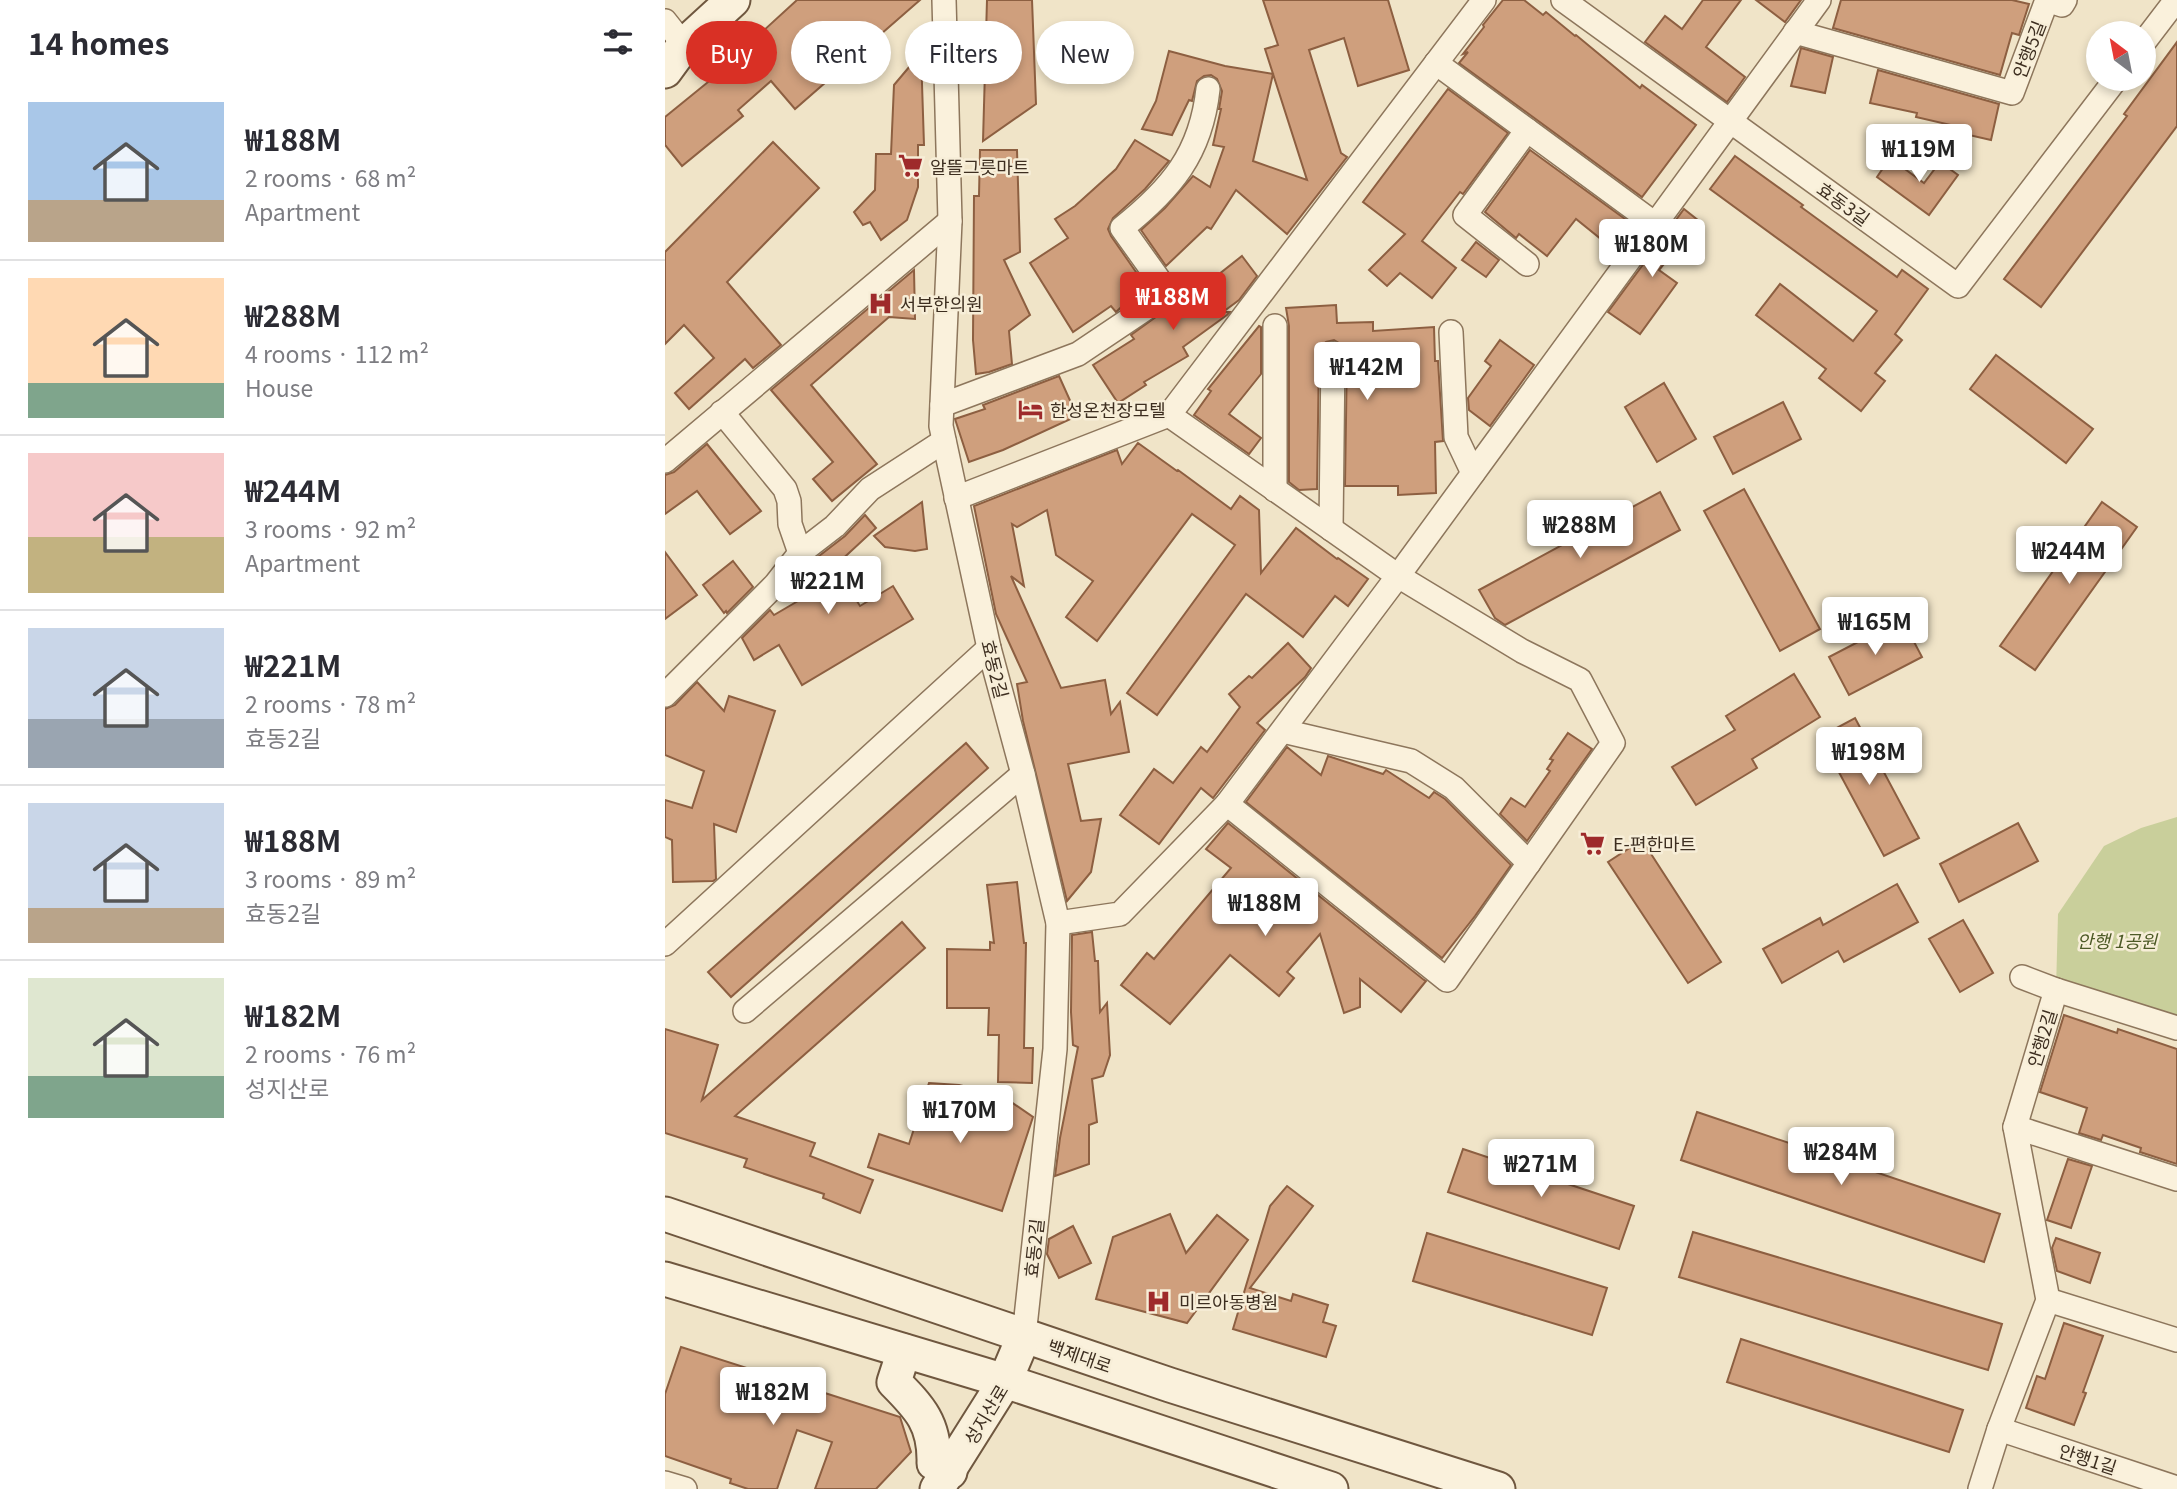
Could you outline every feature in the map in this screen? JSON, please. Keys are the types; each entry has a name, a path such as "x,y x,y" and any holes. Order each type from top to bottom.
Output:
{"street":[{"path":"671,46 733,0"},
{"name":"효동2길","path":"944,0 950,221 941,426 989,648 1023,774 1058,923 1055,1049 1024,1336"},
{"path":"956,498 1168,415 1484,0"},
{"name":"효동3길","path":"1563,0 1958,286 2107,91"},
{"path":"1058,923 1120,914 1227,804 1398,576 1819,0"},
{"name":"안행5길","path":"1795,32 2012,93 2047,0 2062,5 2065,0"},
{"path":"2156,26 2176,0"},
{"path":"1436,63 1655,224"},
{"path":"942,405 1079,354 1149,307 1163,284 1122,228 1154,202 1195,145 1205,114 1207,89"},
{"path":"1527,130 1465,215 1527,264"},
{"path":"665,461 950,221"},
{"path":"1275,326 1275,490"},
{"path":"1451,332 1456,437 1473,473"},
{"path":"1331,530 1332,354"},
{"path":"722,412 785,489 789,501 790,524 800,553"},
{"path":"1168,415 1398,576 1522,651 1580,680 1613,743 1447,980 1227,804"},
{"path":"665,695 775,585 800,553 835,526 870,489 944,441"},
{"path":"665,943 989,648"},
{"path":"1283,731 1411,761 1454,788 1528,863"},
{"path":"745,1011 1023,774"},
{"path":"2022,977 2056,990"},
{"name":"안행2길","path":"2049,1300 2015,1127 2056,990 2177,1028"},
{"path":"2015,1127 2177,1179"},
{"name":"백제대로","path":"665,1214 1183,1389 1498,1489"},
{"path":"665,1279 1005,1381 1331,1489"},
{"path":"1980,1489 1999,1429 2049,1300 2177,1340"},
{"name":"성지산로","path":"944,1481 1005,1381 1024,1336"},
{"path":"904,1351 894,1382 920,1408 935,1442 934,1463 944,1481"},
{"name":"안행1길","path":"1999,1429 2177,1488"},
{"path":"665,1483 685,1489"}],"green space":[{"name":"안행 1공원","path":"2177,817 2177,1028 2056,990 2058,914 2104,846 2141,828"}],"building":[{"path":"797,0 920,0 891,25 891,21 791,21 791,84 824,84 795,109 774,84 777,84 777,21 774,21"},
{"path":"987,0 1032,0 1036,104 983,141 985,84 1022,84 1022,21 986,21"},
{"path":"1263,0 1388,0 1409,70 1358,86 1344,38 1309,50 1341,153 1347,157 1287,234 1236,190 1211,229 1207,227 1166,266 1141,230 1193,176 1210,187 1224,147 1213,145 1222,91 1217,79 1211,75 1197,81 1192,101 1189,100 1172,135 1142,129 1156,101 1169,51 1225,66 1273,74 1253,161 1307,180 1265,49 1278,45"},
{"path":"1503,0 1524,0 1543,15 1546,12 1640,88 1642,85 1696,125 1642,197 1459,63"},
{"path":"1703,0 1741,0 1706,47 1745,77 1727,102 1645,42 1665,16 1682,29"},
{"path":"1756,0 1801,0 1785,22"},
{"path":"1841,0 2012,0 2029,4 2019,35 2012,33 2000,75 1833,28"},
{"path":"2177,42 2177,126 2041,307 2004,279 2127,116 2124,114 2141,91 2156,91 2156,71"},
{"path":"1801,48 1833,57 1825,93 1791,86"},
{"path":"1878,70 1999,104 1991,140 1960,133 1964,128 1916,117 1917,113 1870,103"},
{"path":"905,72 905,84 922,84 924,145 918,145 918,187 907,220 881,240 870,222 863,225 854,212 875,190 876,154 891,154 894,85"},
{"path":"706,84 768,84 738,110 743,116 682,166 665,145 665,117"},
{"path":"1448,89 1508,133 1463,194 1460,192 1422,241 1456,268 1432,298 1400,273 1387,286 1369,270 1405,234 1363,202"},
{"path":"1135,140 1169,161 1145,189 1113,218 1108,229 1145,285 1116,312 1111,306 1073,332 1030,263 1068,238 1055,219 1075,206 1116,169"},
{"path":"773,142 819,188 727,282 781,345 753,368 745,359 689,409 675,393 714,358 684,325 665,344 665,252"},
{"path":"980,150 1017,150 1020,252 1004,260 1030,315 1009,331 1012,364 976,374 973,340 974,196 979,196"},
{"path":"1530,150 1636,227 1617,252 1576,219 1547,256 1519,234 1516,238 1485,212"},
{"path":"1735,156 1897,277 1902,270 1928,289 1895,334 1902,340 1875,373 1885,381 1861,411 1819,378 1826,369 1756,315 1780,284 1853,341 1877,311 1710,189"},
{"path":"1890,158 1924,183 1940,162 1958,175 1929,215 1877,177"},
{"path":"1684,209 1699,221 1659,270 1677,283 1640,334 1608,312"},
{"path":"1476,242 1499,260 1486,277 1462,260"},
{"path":"1242,256 1257,276 1239,300 1223,312 1230,312 1183,347 1188,356 1144,382 1146,385 1118,403 1093,365 1134,339 1131,335 1193,290 1195,293"},
{"path":"914,270 915,319 889,317 811,385 877,464 832,501 813,479 833,462 771,390"},
{"path":"1336,305 1337,323 1373,322 1373,331 1434,327 1443,441 1435,442 1436,493 1398,495 1398,486 1345,486 1347,354 1345,347 1334,340 1326,342 1319,354 1317,489 1299,490 1289,482 1289,326 1286,308"},
{"path":"1259,326 1261,374 1229,414 1261,438 1249,454 1194,415 1211,391 1208,389"},
{"path":"1500,340 1534,365 1490,426 1469,410 1468,398 1491,366 1485,361"},
{"path":"1996,355 2093,429 2066,463 1970,389"},
{"path":"1059,376 1077,416 1003,450 969,462 955,419 985,409 983,405"},
{"path":"1664,383 1696,439 1657,462 1625,407"},
{"path":"1783,402 1801,439 1733,474 1714,437"},
{"path":"1138,443 1231,509 1240,496 1259,510 1261,573 1296,528 1368,579 1348,606 1335,596 1303,637 1246,594 1157,715 1127,693 1235,545 1192,514 1097,641 1066,617 1093,581 1056,555 1047,510 1017,527 1012,524 1024,586 1011,576 1061,688 1105,680 1111,714 1120,702 1129,752 1068,764 1081,821 1101,819 1091,872 1067,901 1023,721 1017,684 1027,682 996,614 974,506 1117,450 1122,464"},
{"path":"707,444 761,511 730,534 697,491 665,514 665,475 674,472"},
{"path":"1744,489 1820,629 1780,651 1704,511"},
{"path":"1660,492 1680,530 1505,625 1495,618 1479,590"},
{"path":"922,502 927,549 915,551 885,547 874,536"},
{"path":"2102,502 2137,527 2035,670 2000,646"},
{"path":"865,515 876,528 835,566 860,606 893,586 913,619 802,685 779,645 754,660 742,638 770,610 774,615 815,591 803,572"},
{"path":"665,552 697,595 665,619"},
{"path":"733,561 753,587 724,613 703,585"},
{"path":"1902,619 1922,657 1849,695 1829,657"},
{"path":"1288,643 1311,668 1257,723 1265,730 1213,798 1201,788 1159,844 1120,815 1154,769 1173,783 1201,747 1207,752 1240,707 1229,694 1249,676 1252,678"},
{"path":"1794,674 1820,717 1752,759 1757,768 1696,805 1672,767 1735,730 1726,716"},
{"path":"697,682 724,711 729,696 775,711 736,832 714,824 716,879 673,882 672,840 665,837 665,800 692,808 704,771 665,755 665,709 675,705"},
{"path":"1855,718 1919,838 1884,856 1820,737"},
{"path":"1568,733 1592,749 1527,841 1500,814 1511,798 1525,807 1550,771 1547,769 1553,760 1550,759"},
{"path":"966,743 988,768 731,997 708,972"},
{"path":"1287,747 1321,775 1328,756 1383,774 1386,770 1429,798 1434,792 1445,799 1511,865 1442,958 1246,802"},
{"path":"1228,823 1426,981 1401,1012 1360,979 1360,1007 1344,1013 1320,934 1287,972 1294,978 1279,996 1230,955 1170,1024 1121,985 1147,953 1154,959 1231,868 1206,849"},
{"path":"2018,823 2038,861 1959,902 1940,864"},
{"path":"1642,840 1721,962 1688,983 1608,862"},
{"path":"1017,882 1026,943 1024,1048 1033,1048 1032,1083 998,1082 999,1035 988,1035 989,1008 947,1008 947,949 990,950 990,942 994,943 987,885"},
{"path":"1897,884 1918,922 1844,962 1838,951 1782,983 1763,949 1820,918 1823,925"},
{"path":"1963,920 1993,973 1960,992 1929,939"},
{"path":"902,922 925,948 735,1116 815,1143 810,1156 873,1180 860,1213 823,1198 824,1194 744,1167 747,1159 665,1133 665,1029 718,1045 702,1100"},
{"path":"1092,932 1095,961 1098,961 1100,1012 1107,1003 1110,1055 1103,1076 1092,1079 1097,1122 1089,1125 1089,1164 1055,1176 1078,1047 1073,1045 1071,1012 1072,935"},
{"path":"2064,1015 2117,1033 2118,1029 2177,1049 2177,1164 2140,1152 2141,1148 2103,1135 2101,1140 2079,1133 2087,1108 2040,1092"},
{"path":"929,1083 959,1085 1001,1095 1033,1117 1002,1211 868,1167 879,1134 909,1144"},
{"path":"1697,1112 2000,1214 1984,1262 1681,1160"},
{"path":"1463,1149 1634,1206 1619,1249 1448,1192"},
{"path":"2068,1159 2092,1166 2071,1228 2047,1220"},
{"path":"1287,1186 1313,1206 1250,1288 1291,1301 1293,1294 1328,1305 1323,1322 1336,1326 1326,1357 1233,1329 1270,1206"},
{"path":"1170,1214 1186,1253 1217,1215 1248,1240 1187,1323 1096,1299 1113,1237"},
{"path":"1073,1226 1091,1263 1059,1278 1047,1254 1049,1239"},
{"path":"1693,1232 2002,1324 1988,1370 1679,1277"},
{"path":"1427,1233 1607,1288 1592,1335 1413,1281"},
{"path":"2056,1238 2100,1253 2090,1283 2057,1271 2052,1248"},
{"path":"2064,1323 2103,1336 2074,1425 2026,1408 2037,1376 2045,1379"},
{"path":"1741,1339 1963,1410 1949,1452 1727,1382"},
{"path":"681,1347 900,1417 911,1452 876,1489 815,1489 832,1442 797,1430 777,1489 748,1489 730,1483 731,1479 665,1456 665,1394"}],"place":[{"name":"알뜰그릇마트","path":"910,166"},
{"name":"서부한의원","path":"880,303"},
{"name":"한성온천장모텔","path":"1030,409"},
{"name":"E-편한마트","path":"1593,843"},
{"name":"미르아동병원","path":"1159,1301"}]}
